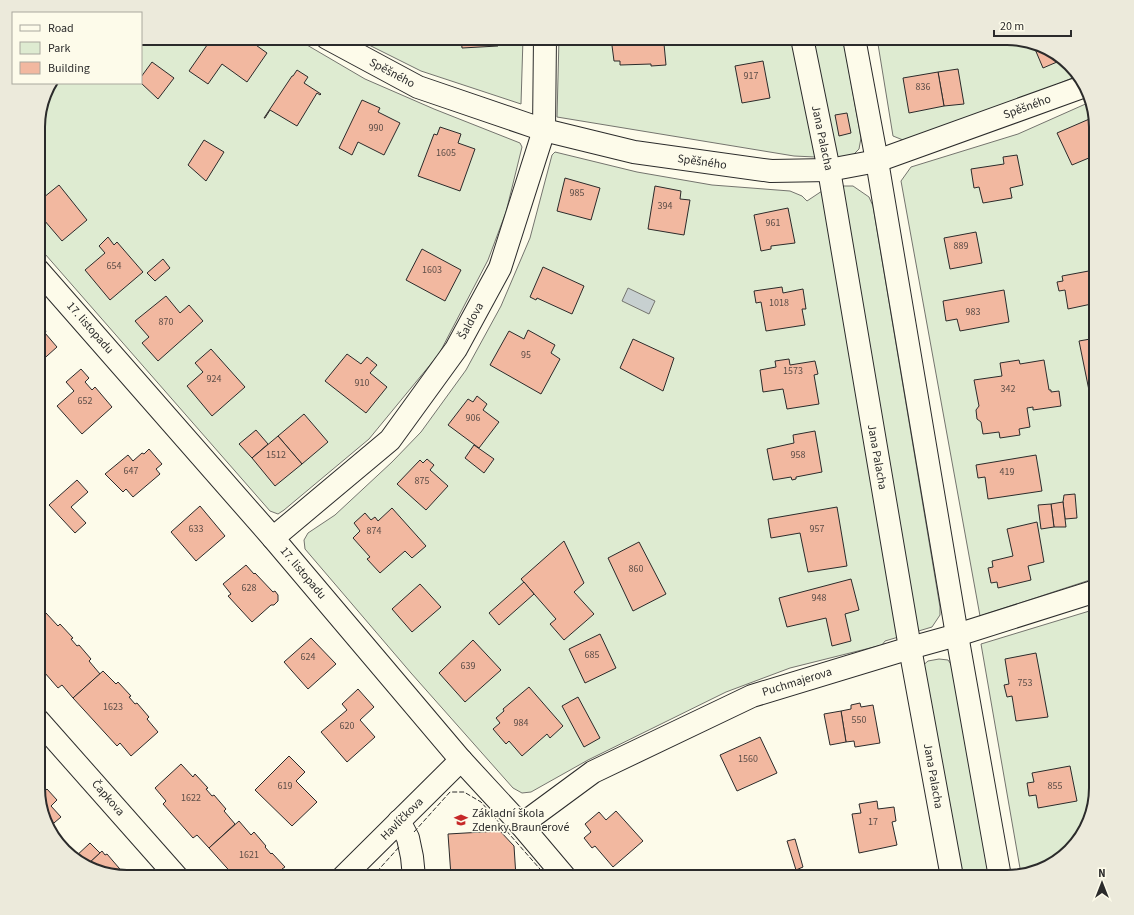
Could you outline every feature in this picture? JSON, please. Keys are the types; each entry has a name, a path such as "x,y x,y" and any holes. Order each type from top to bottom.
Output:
{"street":[{"name":"Spěšného","path":"340,45 418,87 544,130 634,152 771,171 829,170 877,160 1079,88"},
{"name":"Šaldova","path":"273,538 390,440 456,349 500,268 544,130 545,45"},
{"name":"Jana Palacha","path":"803,45 829,170 910,648 951,870"},
{"path":"855,45 877,160 957,635 999,870"},
{"name":"17. listopadu","path":"45,278 273,538 461,760 521,825 559,870"},
{"name":"Puchmajerova","path":"521,825 593,772 752,696 957,635 1089,593"},
{"name":"Čapkova","path":"45,728 171,870"},
{"name":"Havlíčkova","path":"350,870 461,760"},
{"path":"399,821 408,838 413,870"}],"green space":[{"path":"142,45 307,45 365,79 434,109 520,143 522,147 506,212 488,260 439,354 369,439 284,510 278,514 270,511 45,254 45,122 51,96 58,84 142,84"},
{"path":"369,45 523,45 521,104 421,71"},
{"path":"559,45 844,45 861,138 859,149 853,155 836,158 794,156 557,117"},
{"path":"878,45 1017,46 1033,49 1048,56 1061,65 1073,78 1015,102 903,140 893,136"},
{"path":"1086,104 1089,128 1089,580 980,616 901,181 911,167 1018,134"},
{"path":"555,152 637,172 712,185 790,191 802,196 807,201 825,189 843,186 853,186 869,197 873,206 940,607 940,615 932,627 885,641 882,645 790,668 726,692 588,760 531,792 522,793 513,788 411,673 305,549 304,540 308,533 335,515 392,462 421,432 466,370 501,306 530,238 552,155"},
{"path":"1089,611 1089,788 1085,814 1078,829 1065,846 1057,853 1033,866 1020,868 981,644"},
{"path":"939,659 948,660 955,670 993,870 957,870 920,668 928,661"}],"shaded area":[{"path":"628,288 655,301 649,314 622,301"}],"building":[{"path":"207,45 256,45 267,53 247,82 222,64 208,84 189,71"},
{"path":"462,45 498,45 498,46 462,48"},
{"path":"612,45 664,45 666,65 620,65 620,61 614,61"},
{"path":"1035,50 1057,62 1043,68"},
{"path":"763,61 770,98 742,103 735,66"},
{"path":"152,62 174,78 158,99 142,84 142,76"},
{"path":"958,69 964,104 944,106 938,72"},
{"path":"297,70 308,77 304,83 321,94 320,95 317,93 297,126 270,110 264,118 292,76"},
{"path":"938,72 944,106 909,113 903,78"},
{"path":"362,100 380,108 378,112 400,123 384,155 358,142 352,155 339,148"},
{"path":"847,113 851,133 839,136 835,115"},
{"path":"1088,119 1089,158 1072,165 1057,133"},
{"path":"440,127 461,134 458,143 475,149 460,191 418,176 434,134 437,135"},
{"path":"204,140 224,152 206,181 188,165"},
{"path":"1017,155 1023,185 1010,188 1012,198 983,203 979,187 974,188 971,169 1004,164 1003,157"},
{"path":"565,178 600,188 591,220 557,211"},
{"path":"59,185 87,220 62,241 45,221 45,196"},
{"path":"655,186 681,191 680,199 690,200 684,235 648,229"},
{"path":"788,208 795,243 771,246 771,249 761,251 754,215"},
{"path":"976,232 982,263 950,269 944,238"},
{"path":"108,237 114,245 117,242 143,272 110,300 85,270 105,253 99,246"},
{"path":"422,249 461,270 445,301 406,280"},
{"path":"163,259 170,268 155,281 147,273"},
{"path":"543,267 584,286 572,314 537,298 536,300 530,297"},
{"path":"1089,271 1089,304 1068,309 1065,290 1059,291 1057,282 1063,281 1062,276"},
{"path":"782,287 783,293 803,289 806,309 802,309 805,325 766,331 761,302 756,303 754,291"},
{"path":"1004,290 1009,322 960,331 957,319 946,321 943,301"},
{"path":"166,296 180,313 189,305 203,321 158,361 142,343 149,337 135,321"},
{"path":"528,330 555,345 551,353 560,359 541,394 490,365 509,331 524,339"},
{"path":"45,333 57,347 45,358"},
{"path":"633,339 674,358 663,391 620,368"},
{"path":"1089,339 1089,390 1079,341"},
{"path":"211,349 245,387 212,416 187,386 203,372 195,363"},
{"path":"347,354 361,364 367,357 377,365 370,373 387,387 366,413 325,381"},
{"path":"789,359 790,365 815,361 818,374 814,375 819,404 787,409 783,389 763,392 760,370 776,367 775,361"},
{"path":"1019,360 1020,364 1044,360 1049,390 1051,390 1051,392 1059,391 1061,406 1033,410 1033,407 1027,408 1030,427 1019,429 1020,435 1000,438 999,432 983,434 981,422 977,419 976,410 979,406 974,380 1002,376 1000,363"},
{"path":"81,369 89,378 85,382 92,390 95,387 112,407 82,434 57,406 74,391 66,382"},
{"path":"477,396 487,404 483,410 499,422 479,448 448,425 468,399 473,402"},
{"path":"304,414 328,442 302,464 278,436"},
{"path":"256,430 268,444 252,458 239,444"},
{"path":"815,431 822,472 796,477 796,479 792,480 791,477 773,480 767,449 794,443 793,435"},
{"path":"278,436 302,464 275,486 252,458"},
{"path":"474,445 494,459 484,473 465,458"},
{"path":"149,449 162,464 156,469 160,474 133,497 126,489 123,492 105,474 128,455 133,461"},
{"path":"1036,455 1042,491 988,499 985,477 978,478 976,465"},
{"path":"427,459 434,465 430,470 448,486 426,510 397,484 420,460 423,463"},
{"path":"77,480 88,492 71,507 86,523 75,533 49,505"},
{"path":"1075,494 1077,518 1065,519 1063,502 1064,495"},
{"path":"1063,502 1066,527 1054,527 1051,504"},
{"path":"1051,504 1054,527 1041,529 1038,505"},
{"path":"200,506 225,536 196,561 171,532"},
{"path":"837,507 847,566 808,572 800,533 771,538 768,519"},
{"path":"392,508 426,546 412,558 405,551 380,573 367,559 370,557 353,538 360,531 354,523 365,513 371,520 375,517 378,521"},
{"path":"1037,522 1044,562 1028,566 1031,580 998,588 997,582 991,583 988,568 993,567 992,561 1013,556 1007,529"},
{"path":"564,541 584,583 574,592 594,614 564,640 550,624 556,619 521,579"},
{"path":"639,542 666,594 633,611 608,558"},
{"path":"246,565 273,592 275,591 278,595 278,601 274,605 271,605 252,622 228,596 231,594 223,584"},
{"path":"851,579 859,610 845,614 851,641 832,646 826,618 787,627 779,598"},
{"path":"524,582 534,594 499,625 489,613"},
{"path":"420,584 441,607 412,632 392,609"},
{"path":"46,613 58,626 60,624 73,638 71,639 77,646 79,645 91,659 89,661 100,674 73,698 62,685 58,688 45,673"},
{"path":"600,634 616,668 585,683 569,649"},
{"path":"311,638 336,664 308,689 284,662"},
{"path":"473,640 501,670 465,702 439,673"},
{"path":"1036,653 1048,717 1016,721 1012,696 1007,697 1004,685 1009,684 1005,659"},
{"path":"103,671 116,684 118,682 131,696 129,697 135,704 137,703 149,717 147,719 158,732 131,756 120,743 117,746 73,698"},
{"path":"529,687 563,726 550,738 547,734 522,756 509,741 506,744 493,729 500,723 496,718 504,711 503,709"},
{"path":"358,689 374,707 360,720 375,737 347,762 321,732 347,710 342,704"},
{"path":"578,697 600,738 584,747 562,706"},
{"path":"860,703 861,707 873,705 880,743 855,747 854,741 846,742 841,711 851,709 851,705"},
{"path":"841,711 846,742 830,745 824,714"},
{"path":"760,737 777,773 737,791 720,755"},
{"path":"289,756 305,772 296,781 317,802 292,826 255,790"},
{"path":"181,764 193,777 195,774 208,788 206,789 212,796 214,795 226,809 224,811 235,824 209,848 197,835 193,838 163,804 166,801 155,788"},
{"path":"1070,766 1077,801 1038,808 1036,795 1029,796 1027,783 1034,782 1032,773"},
{"path":"47,789 57,800 51,806 61,817 54,823 48,809 45,791"},
{"path":"877,801 878,809 894,807 896,821 892,822 897,845 859,853 852,814 861,813 859,804"},
{"path":"616,811 643,841 613,867 595,846 592,848 584,838 591,832 585,824 599,812 606,820"},
{"path":"239,821 251,835 254,832 271,854 272,853 285,867 282,869 283,870 229,870 209,848"},
{"path":"500,831 514,846 516,870 451,870 448,834"},
{"path":"795,839 803,867 796,870 787,841"},
{"path":"90,843 100,853 91,861 79,854"},
{"path":"102,851 105,855 107,854 120,869 106,867 91,861"}],"fence":[{"path":"414,832 450,792 464,792 481,802 541,870"},
{"path":"378,870 400,846"}],"place":[{"name":"Základní škola Zdenky Braunerové","path":"461,820"}]}
